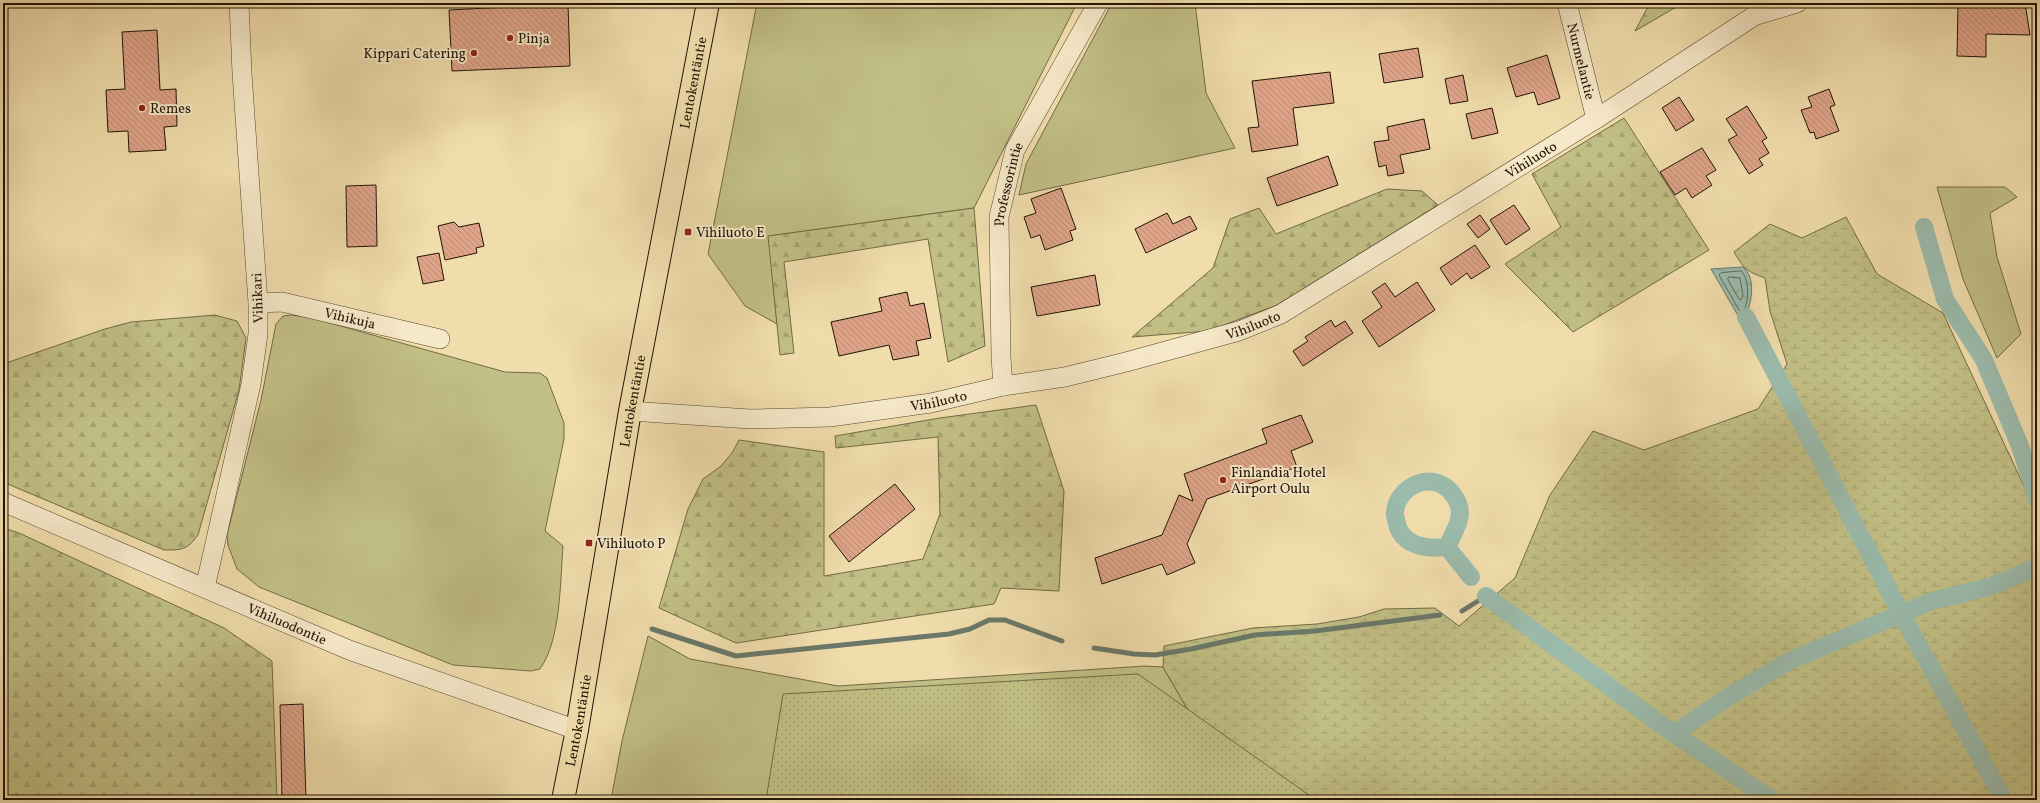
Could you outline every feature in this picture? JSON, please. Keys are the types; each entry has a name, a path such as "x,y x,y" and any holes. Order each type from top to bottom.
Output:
{"main road":[{"name":"Lentokentäntie","path":"563,800 577,730 630,412 708,3"}],"street":[{"name":"Vihikari","path":"205,588 251,384 258,334 258,303 242,73 239,3"},
{"name":"Professorintie","path":"1003,386 1000,357 999,217 1015,150 1098,3"},
{"name":"Nurmelantie","path":"1567,3 1596,119"},
{"name":"Vihiluoto","path":"630,412 750,419 830,417 931,403 1003,386 1065,377 1238,331 1281,314 1596,119 1754,16 1797,3"},
{"name":"Vihikuja","path":"258,303 282,302 440,339"},
{"name":"Vihiluodontie","path":"3,502 349,650 577,730"}],"green space":[{"path":"757,3 1077,3 974,208 769,236 777,324 745,306 708,254"},
{"path":"1112,3 1195,3 1206,93 1235,148 1019,195 1026,164"},
{"path":"1650,3 1683,3 1635,31"},
{"path":"1624,118 1709,250 1573,332 1505,264 1561,227 1532,174"},
{"path":"1937,187 2005,187 2017,197 1990,213 1997,257 2021,334 1997,358 1963,279"},
{"path":"1387,189 1422,191 1438,205 1277,305 1208,331 1132,337 1213,268 1230,219 1259,208 1276,234"},
{"path":"974,208 985,346 948,362 928,239 784,262 794,353 780,355 768,236"},
{"path":"1846,217 1877,274 1943,313 2030,499 2037,522 2037,800 1240,800 1163,667 1164,646 1253,628 1317,624 1359,617 1384,609 1435,608 1459,626 1515,578 1550,495 1593,431 1644,450 1758,409 1787,364 1770,311 1765,278 1746,269 1734,252 1770,224 1802,238"},
{"path":"215,315 237,321 246,338 239,390 198,535 191,544 180,549 164,550 3,482 3,364 105,329 131,322"},
{"path":"291,315 312,318 505,372 540,373 547,378 564,423 564,439 545,531 563,546 556,627 547,657 540,669 531,671 453,665 259,587 237,569 228,545 227,535 261,400 276,324 283,316"},
{"path":"1036,405 1064,491 1059,591 1001,588 994,604 736,643 659,608 688,509 703,479 720,467 732,453 739,440 824,452 824,576 923,559 940,514 938,437 836,448 835,436 940,418"},
{"path":"3,528 19,533 224,628 272,661 277,800 3,800"},
{"path":"648,636 690,659 838,686 1145,666 1163,667 1240,800 611,800 622,741"},
{"path":"1138,674 1316,800 766,800 783,694"}],"water":[{"path":"1743,267 1750,278 1752,291 1746,317 1737,314 1711,269"}],"building":[{"path":"1958,3 2025,3 2030,35 1986,34 1986,57 1957,56"},
{"name":"Pinja","path":"568,4 570,66 452,71 449,10"},
{"name":"Remes","path":"157,30 160,90 176,89 177,126 164,127 166,150 129,152 128,131 108,132 106,90 125,89 122,32"},
{"path":"1418,48 1423,77 1384,83 1379,54"},
{"path":"1547,55 1560,98 1538,105 1534,92 1516,97 1507,68"},
{"path":"1330,72 1334,103 1293,108 1298,145 1252,152 1248,128 1259,127 1252,81"},
{"path":"1463,75 1468,101 1450,104 1445,79"},
{"path":"1829,89 1835,105 1830,107 1839,131 1816,139 1814,132 1810,133 1801,110 1812,107 1808,97"},
{"path":"1679,97 1694,120 1676,131 1662,108"},
{"path":"1747,106 1767,138 1762,141 1769,153 1759,159 1763,165 1749,174 1728,140 1737,135 1726,119"},
{"path":"1492,108 1498,133 1472,139 1466,114"},
{"path":"1424,119 1430,149 1400,155 1404,173 1388,176 1386,165 1379,167 1374,142 1389,140 1387,127"},
{"path":"1702,148 1716,170 1706,176 1712,185 1692,198 1686,188 1675,195 1660,172"},
{"path":"1328,156 1338,185 1277,206 1267,178"},
{"path":"376,185 377,246 347,247 346,186"},
{"path":"1061,188 1076,229 1070,231 1073,240 1045,250 1040,235 1031,238 1024,217 1036,213 1031,199"},
{"path":"1514,205 1530,229 1506,245 1490,220"},
{"path":"1167,213 1173,224 1190,216 1197,229 1146,253 1135,229"},
{"path":"1480,215 1490,229 1478,238 1467,224"},
{"path":"454,222 459,227 479,223 484,246 476,248 477,253 445,260 438,226"},
{"path":"1475,245 1490,267 1471,279 1467,273 1451,285 1440,268"},
{"path":"439,253 444,280 423,284 417,257"},
{"path":"1095,275 1100,305 1037,316 1031,287"},
{"path":"1417,282 1435,310 1379,347 1362,321 1382,307 1372,292 1385,283 1395,297"},
{"path":"907,292 910,306 924,303 931,338 916,341 919,355 893,360 889,345 839,356 831,322 882,311 879,298"},
{"path":"1331,320 1335,327 1345,321 1353,333 1303,366 1293,351 1308,341 1305,337"},
{"path":"1301,415 1313,442 1291,451 1297,467 1207,499 1187,544 1195,563 1167,575 1162,564 1102,584 1095,558 1162,535 1179,495 1193,501 1184,474 1267,443 1262,429"},
{"path":"895,484 915,509 849,562 829,536"},
{"path":"303,704 306,800 282,800 280,705"}],"waterway":[{"path":"1924,227 1945,299 1984,360 2020,446 2037,499"},
{"path":"1746,317 1902,615 2004,800"},
{"path":"1447,547 1424,547 1417,545 1410,542 1400,532 1395,512 1397,503 1409,488 1425,482 1435,482 1443,485 1456,499 1459,506 1459,519 1447,547 1471,577"},
{"path":"1674,734 1725,699 1789,661 1932,601 1989,587 2037,567"},
{"path":"1462,611 1486,596"},
{"path":"1486,596 1674,734 1772,800"},
{"path":"1094,648 1134,654 1155,655 1255,635 1315,631 1440,615"},
{"path":"652,629 736,656 949,634 970,629 989,620 1005,620 1062,641"}],"place":[{"name":"Pinja","path":"510,38"},
{"name":"Kippari Catering","path":"474,53"},
{"name":"Remes","path":"142,108"},
{"name":"Vihiluoto E","path":"688,232"},
{"name":"Finlandia Hotel Airport Oulu","path":"1223,480"},
{"name":"Vihiluoto P","path":"589,543"}]}
